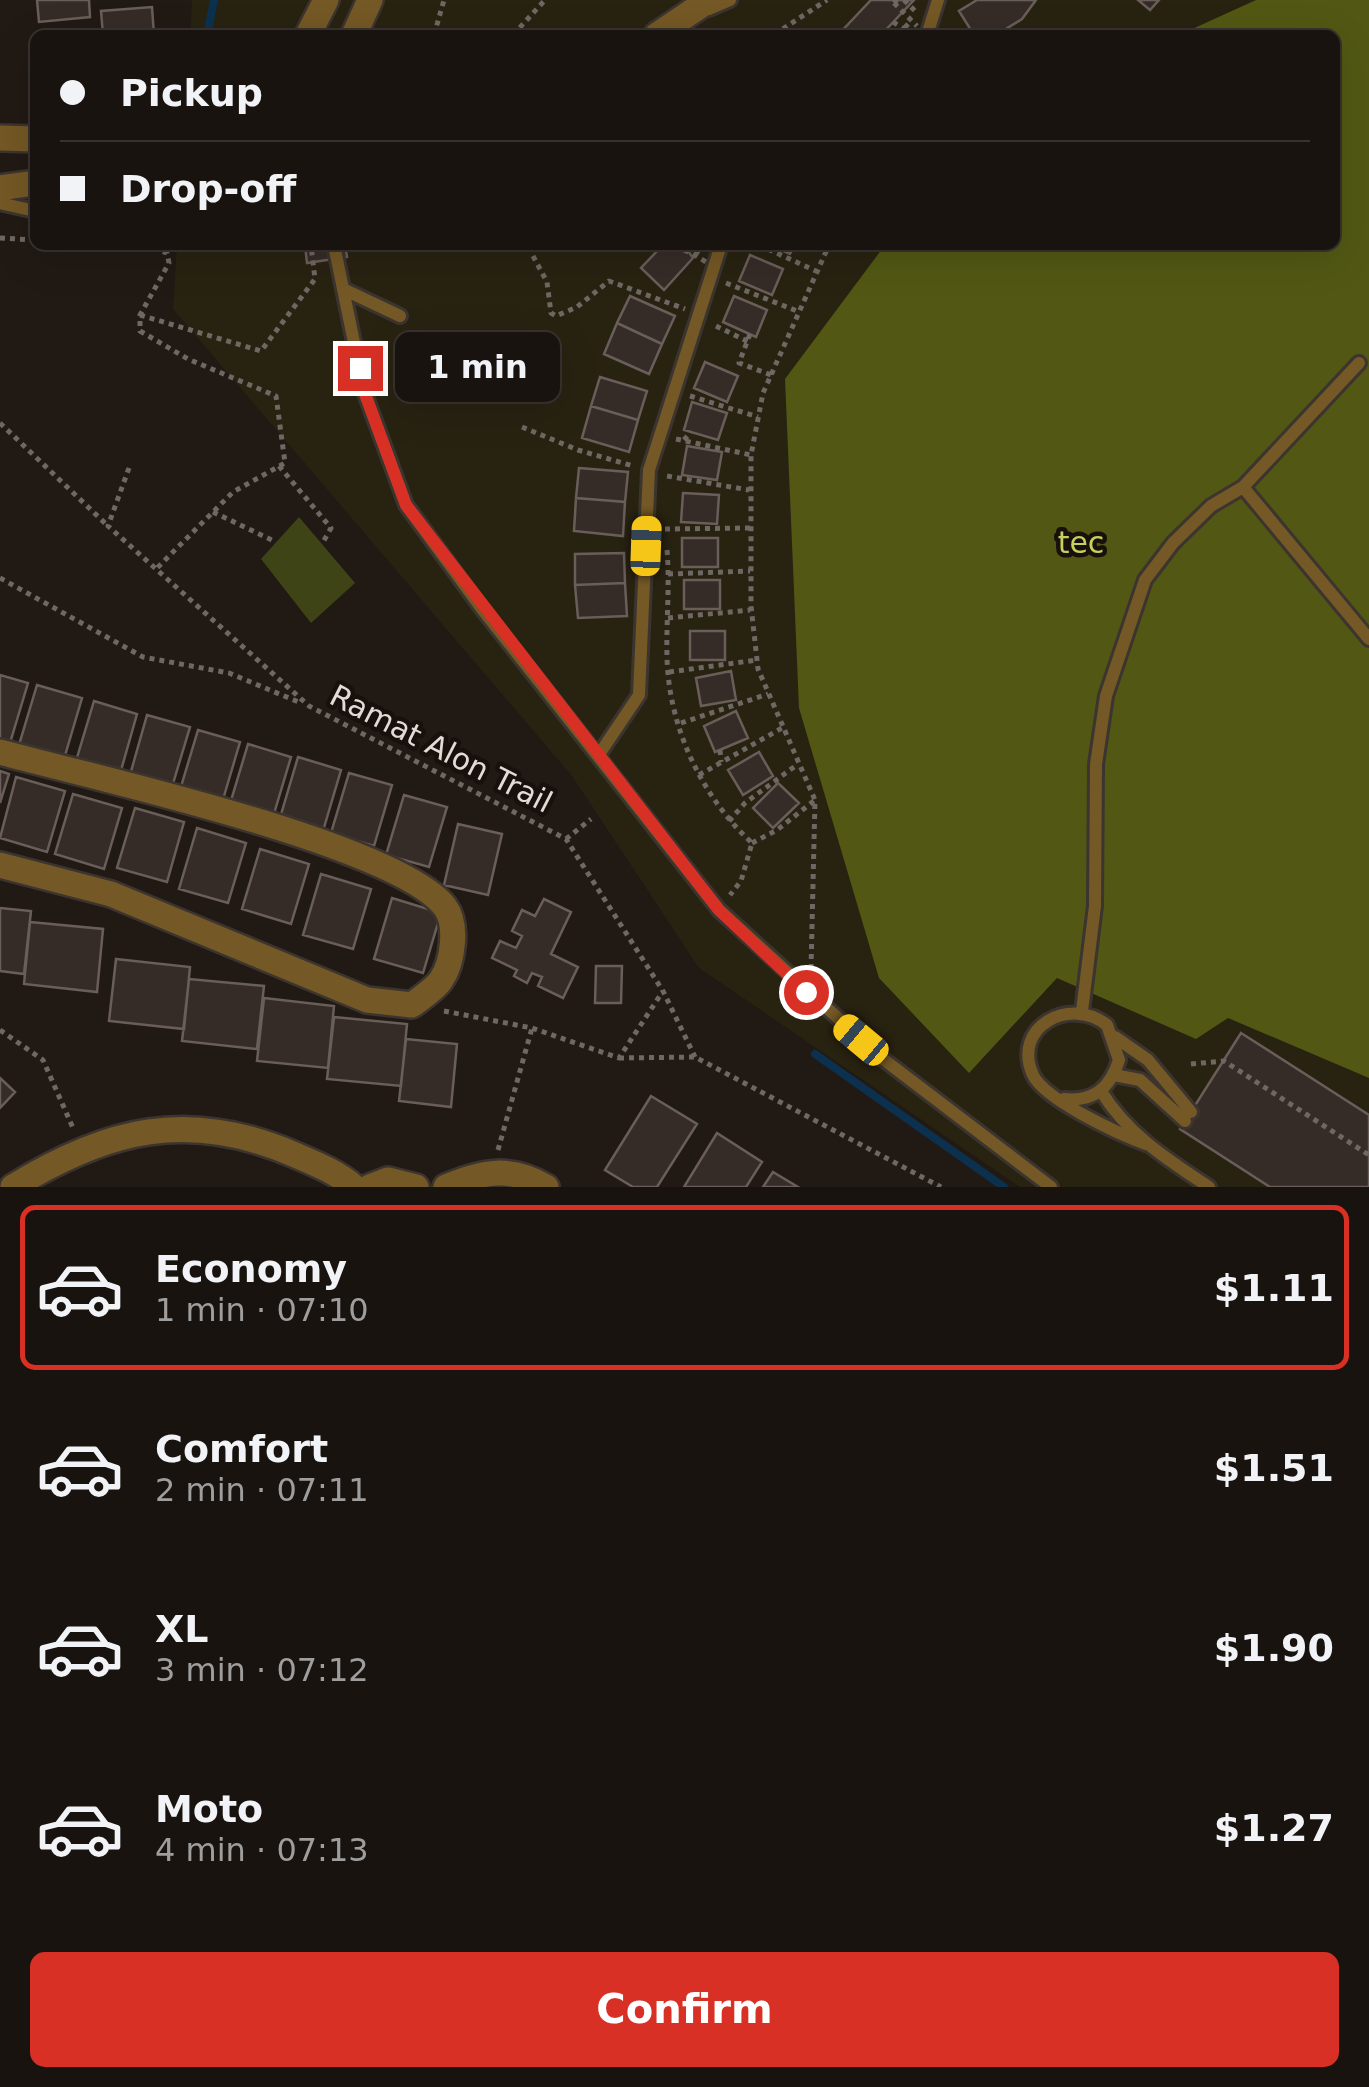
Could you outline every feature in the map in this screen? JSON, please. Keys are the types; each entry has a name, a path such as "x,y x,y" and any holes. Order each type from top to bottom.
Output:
{"street":[{"path":"311,30 326,0"},
{"path":"356,30 370,0"},
{"path":"666,30 709,0"},
{"path":"0,138 30,139"},
{"path":"0,188 30,184"},
{"path":"0,200 30,197"},
{"path":"0,752 312,838 415,882 446,908 454,930 442,979 412,1005 367,1000 111,894 0,865"},
{"path":"13,1187 82,1149 170,1126 218,1130 262,1140 354,1187"},
{"path":"446,1187 492,1170 514,1172 546,1187"},
{"path":"370,1187 388,1180 416,1187"}],"lane":[{"path":"684,20 730,0"},
{"path":"922,30 938,0"},
{"path":"0,200 30,209"},
{"path":"335,250 364,391 406,505 732,922 883,1059 1051,1187"},
{"path":"600,753 639,695 649,470 719,250"},
{"path":"343,289 400,316"},
{"path":"1082,1011 1095,906 1096,764 1106,696 1123,636 1145,580 1173,543 1210,506 1243,486 1359,363"},
{"path":"1243,486 1369,639"},
{"path":"1114,1076 1140,1080 1188,1116 1148,1060 1115,1037 1096,1016 1082,1011 1054,1015 1043,1023 1030,1046 1033,1074 1040,1086 1146,1144 1209,1187"},
{"path":"1064,1099 1090,1099 1114,1076 1119,1060 1115,1037"},
{"path":"1101,1091 1113,1111 1146,1144"}],"path":[{"path":"435,30 444,0"},
{"path":"518,30 545,0"},
{"path":"784,30 827,0"},
{"path":"898,1 922,30"},
{"path":"898,1 918,14"},
{"path":"893,22 905,30"},
{"path":"0,238 30,240"},
{"path":"156,570 232,492 284,463 276,396 188,359 140,331 140,316 170,264 162,250"},
{"path":"140,316 261,351 315,279 312,250"},
{"path":"774,250 816,272"},
{"path":"810,973 815,800 757,660 751,610 751,455 770,375 827,250"},
{"path":"691,252 706,262"},
{"path":"533,256 547,282 551,313 556,316 577,307 609,281 676,305"},
{"path":"733,286 743,286 797,311"},
{"path":"725,328 750,338 739,363 770,375"},
{"path":"698,395 758,417"},
{"name":"Ramat Alon Trail","path":"0,423 156,570 309,706 566,839 662,990 695,1057"},
{"path":"522,427 578,450 649,470"},
{"path":"690,432 682,440 715,442 751,455"},
{"path":"279,466 331,528 322,544"},
{"path":"108,526 128,468"},
{"path":"684,479 751,490"},
{"path":"212,512 276,542"},
{"path":"665,529 688,525 750,528"},
{"path":"668,574 714,569 750,571"},
{"path":"0,578 143,657 229,674 309,706"},
{"path":"751,610 668,618 668,672 680,724 699,775 729,821 752,844"},
{"path":"693,668 696,660"},
{"path":"668,672 757,660"},
{"path":"680,724 735,702 768,694"},
{"path":"705,714 706,705"},
{"path":"699,775 747,742 782,728"},
{"path":"720,750 721,762"},
{"path":"729,821 749,796 798,764"},
{"path":"730,896 741,880 752,844 797,808 815,800"},
{"path":"566,839 591,819"},
{"path":"619,1058 662,990"},
{"path":"412,1005 532,1028 619,1058 695,1057 941,1187"},
{"path":"492,1170 532,1028"},
{"path":"0,1030 42,1060 82,1149"},
{"path":"1191,1064 1224,1060 1369,1155"}],"shaded area":[{"path":"192,0 1369,0 1369,1187 1020,1187 699,968 572,776 173,309 177,250 1340,250 1340,30 190,30"}],"green space":[{"name":"tec","path":"1256,0 1369,0 1369,1078 1228,1018 1196,1039 1057,978 969,1073 879,978 799,708 785,379 881,250 1340,250 1340,30 1190,30"},
{"path":"299,517 355,583 311,623 261,559"}],"building":[{"path":"37,0 89,0 90,17 39,22"},
{"path":"871,0 914,0 886,30 843,30"},
{"path":"977,0 1036,0 1022,19 1004,30 971,30 959,11"},
{"path":"1138,0 1159,0 1150,10"},
{"path":"152,7 154,30 103,30 101,11"},
{"path":"306,250 346,250 347,257 307,263"},
{"path":"658,250 687,250 693,258 664,290 641,268"},
{"path":"750,255 783,269 772,295 739,281"},
{"path":"630,296 675,316 662,344 617,323"},
{"path":"734,296 767,310 756,337 723,322"},
{"path":"617,323 662,344 649,374 604,354"},
{"path":"705,362 738,376 727,402 694,388"},
{"path":"600,377 647,391 638,420 591,406"},
{"path":"692,402 727,413 718,440 684,430"},
{"path":"591,406 638,420 629,452 582,438"},
{"path":"687,446 722,452 717,480 682,475"},
{"path":"579,468 628,472 625,502 576,498"},
{"path":"683,493 719,495 717,524 681,522"},
{"path":"576,498 625,502 623,536 574,531"},
{"path":"682,538 718,538 718,567 682,567"},
{"path":"624,553 625,583 575,585 575,554"},
{"path":"684,580 720,580 720,609 684,609"},
{"path":"625,583 627,616 578,618 575,585"},
{"path":"690,631 725,631 725,660 690,660"},
{"path":"731,671 736,700 701,706 696,678"},
{"path":"0,675 28,683 10,743 0,740"},
{"path":"37,685 82,698 64,759 19,745"},
{"path":"94,701 137,714 120,774 76,761"},
{"path":"736,711 748,738 715,752 704,726"},
{"path":"147,715 190,727 172,787 130,775"},
{"path":"198,730 240,742 222,803 180,790"},
{"path":"248,744 291,757 273,817 230,804"},
{"path":"759,752 773,776 743,795 728,770"},
{"path":"298,757 341,770 323,831 280,818"},
{"path":"0,771 9,774 0,803"},
{"path":"349,773 392,785 374,846 331,833"},
{"path":"16,777 65,791 47,852 0,838"},
{"path":"778,783 799,803 773,828 753,808"},
{"path":"73,794 122,808 104,869 55,854"},
{"path":"404,795 447,807 429,867 386,855"},
{"path":"135,808 184,822 167,882 117,868"},
{"path":"458,824 502,834 488,895 444,885"},
{"path":"197,828 246,843 228,903 179,889"},
{"path":"260,849 309,864 291,924 242,909"},
{"path":"321,874 371,889 353,949 303,935"},
{"path":"392,898 441,913 423,973 374,959"},
{"path":"544,899 571,912 551,954 578,967 563,998 538,986 542,977 532,973 527,983 514,976 517,970 492,958 500,941 516,948 522,936 512,931 522,910 535,916"},
{"path":"0,908 31,911 24,974 0,971"},
{"path":"30,922 103,929 97,992 24,984"},
{"path":"116,959 190,967 184,1029 109,1021"},
{"path":"596,966 622,966 621,1003 595,1003"},
{"path":"189,979 264,986 257,1049 182,1041"},
{"path":"264,998 334,1006 328,1068 257,1061"},
{"path":"334,1017 407,1024 401,1086 327,1079"},
{"path":"1241,1033 1369,1115 1369,1187 1270,1187 1180,1129"},
{"path":"406,1039 457,1044 451,1107 399,1101"},
{"path":"0,1078 15,1092 0,1108"},
{"path":"651,1096 697,1124 657,1187 633,1187 605,1170"},
{"path":"717,1133 762,1162 746,1187 684,1187"},
{"path":"773,1172 798,1187 763,1187"}],"waterway":[{"path":"208,30 214,0"},
{"path":"815,1054 1004,1187"}],"route":[{"path":"360,368 364,391 406,505 482,609 600,753 719,910 806,992"}]}
